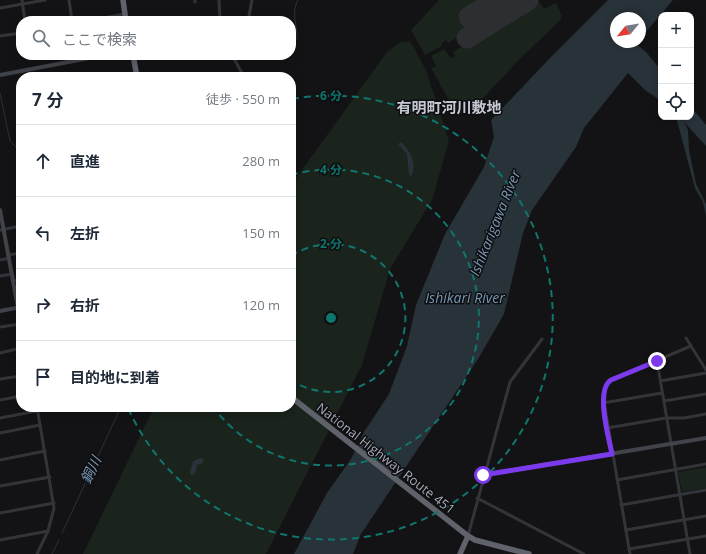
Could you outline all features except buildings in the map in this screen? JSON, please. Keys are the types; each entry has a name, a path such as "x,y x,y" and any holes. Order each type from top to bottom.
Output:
{"highway":[{"path":"123,0 125,14"},
{"path":"134,60 136,72"},
{"name":"National Highway Route 451","path":"296,401 468,536 475,540 529,554"},
{"path":"460,554 468,536"}],"street":[{"path":"0,8 22,2 45,0"},
{"path":"69,0 71,16"},
{"path":"219,0 220,16"},
{"path":"249,16 252,0"},
{"path":"22,2 24,16"},
{"path":"114,16 125,14"},
{"path":"0,36 16,34"},
{"path":"0,74 77,60"},
{"path":"235,60 241,72"},
{"path":"0,210 2,230 16,294"},
{"path":"2,230 16,227"},
{"path":"0,260 16,255"},
{"path":"0,276 12,274"},
{"path":"0,311 16,308"},
{"path":"0,327 16,325"},
{"path":"686,338 706,370"},
{"path":"468,536 483,475 510,382 542,339"},
{"path":"630,554 603,396 608,382 691,346"},
{"path":"0,352 16,349"},
{"path":"657,361 690,554"},
{"path":"660,381 706,373"},
{"path":"0,380 16,377"},
{"path":"603,403 662,393"},
{"path":"664,401 706,394"},
{"path":"0,400 16,397"},
{"path":"0,418 32,412"},
{"path":"37,412 54,503 53,517 37,554"},
{"path":"608,428 666,418 684,418 706,414"},
{"path":"0,433 40,425"},
{"path":"483,475 706,438"},
{"path":"0,460 45,451"},
{"path":"617,480 706,464"},
{"path":"0,486 50,477"},
{"path":"621,505 706,490"},
{"path":"477,498 584,554"},
{"path":"0,513 54,503"},
{"path":"626,530 706,516"},
{"path":"0,540 48,531"},
{"path":"629,549 706,536"},
{"path":"504,554 508,548"}],"shaded area":[{"path":"439,0 518,0 448,43 446,40 442,43 442,46 425,55 411,30"},
{"path":"521,0 536,0 466,43 461,42 462,37"},
{"path":"538,0 544,9 556,3 562,16 561,19 516,63 471,111 462,114 455,111 431,68 436,66 431,56 444,49 451,58 455,56 453,52"},
{"path":"410,41 426,70 449,141 432,200 390,269 362,365 266,554 83,554 152,412 296,412 296,178 387,52 400,42"},
{"path":"706,467 706,488 682,492 678,472"}],"water":[{"name":"Ishikari River","path":"608,0 673,0 663,12 658,12 658,18 646,32 646,12 610,12 610,48 641,48 646,52 658,66 658,99 645,90 628,73 584,128 576,147 532,210 523,233 504,314 478,359 361,534 353,554 294,554 327,493 351,459 364,432 389,394 407,346 416,305 445,234 484,167 494,137 491,120"},
{"path":"694,111 706,125 706,146 684,122 688,130 689,150 696,184 706,204 706,216 703,202 695,188 677,120 694,120"},
{"path":"401,142 412,158 414,167 411,176 409,175 407,154 398,144"},
{"path":"201,458 203,459 203,463 197,465 195,474 191,475 190,472 193,461"}],"waterway":[{"path":"294,16 298,0"},
{"path":"296,28 297,40"},
{"path":"0,93 10,141 16,147"},
{"name":"銅川","path":"62,533 119,412"},
{"name":"銅川","path":"52,554 59,540"}],"runway":[{"path":"469,17 497,0"},
{"path":"467,38 528,0"}],"district":[{"name":"有明町河川敷地","path":"449,108"}],"route":[{"path":"483,475 612,454 603,403 603,396 606,386 611,380 657,361"}],"water label":[{"name":"Ishikarigawa River","path":"495,223"}]}
